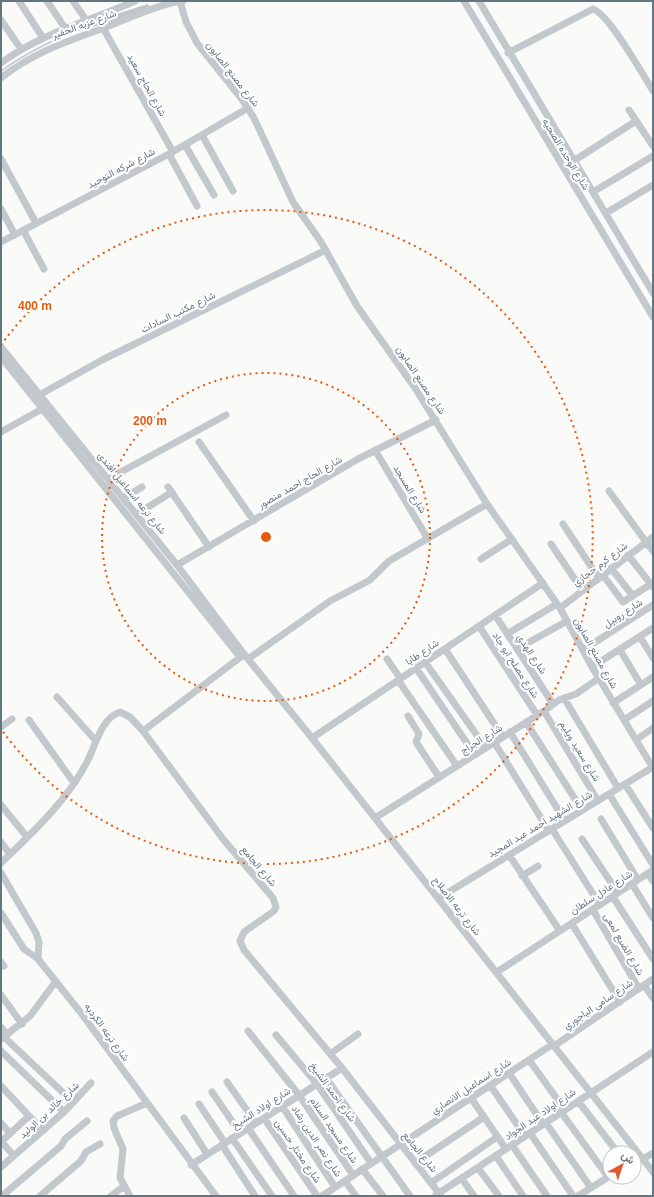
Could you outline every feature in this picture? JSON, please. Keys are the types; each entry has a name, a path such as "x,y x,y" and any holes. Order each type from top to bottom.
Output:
{"street":[{"path":"19,1 43,38"},
{"path":"47,1 65,28"},
{"path":"73,1 86,20"},
{"path":"113,1 117,9"},
{"path":"1,62 21,49 43,38 135,1"},
{"name":"شارع مصنع الصابون","path":"180,1 186,22 197,43 248,108 260,129 293,202 326,250 357,306 399,363 488,504 558,606 592,668 636,740 650,756 653,768"},
{"name":"شارع عزبه الحفير","path":"1,78 25,60 41,52 155,8 184,1"},
{"name":"شارع الوحده الصحيه","path":"464,1 541,133 608,240 653,317"},
{"name":"شارع الوحده الصحيه","path":"479,1 508,53 554,125 653,293"},
{"path":"508,53 593,9 602,14 629,51 653,91"},
{"path":"1,20 21,49"},
{"name":"شارع الحاج سعيد","path":"103,28 171,153 197,206"},
{"name":"شارع شركه التوحيد","path":"1,242 171,153 248,108"},
{"path":"628,110 653,146"},
{"path":"575,160 636,121"},
{"path":"541,133 554,125"},
{"path":"202,135 233,191"},
{"path":"185,145 214,195"},
{"path":"594,192 653,156"},
{"path":"1,159 36,223"},
{"path":"606,213 653,185"},
{"path":"1,209 15,235"},
{"path":"24,230 44,269"},
{"path":"608,240 618,233"},
{"name":"شارع مكتب السادات","path":"40,394 102,360 326,250"},
{"name":"شارع ترعه اسماعيل افندى","path":"1,347 40,394 64,431 244,657"},
{"name":"شارع ترعه اسماعيل افندى","path":"1,357 42,409 108,479 137,514 177,565 244,657"},
{"path":"2,429 42,409"},
{"path":"108,479 226,415"},
{"name":"شارع الحاج احمد منصور","path":"177,565 375,450 436,420"},
{"path":"200,442 254,520"},
{"name":"شارع المسجد","path":"375,450 428,539"},
{"path":"124,498 142,487"},
{"path":"137,514 170,489 209,547"},
{"path":"609,491 653,551"},
{"path":"143,731 244,657 330,602 370,580 389,561 488,504"},
{"path":"563,524 600,576 623,602 652,585 628,555"},
{"name":"شارع كرم حجازي","path":"507,634 558,606 653,537"},
{"path":"481,559 512,539"},
{"path":"551,544 582,590"},
{"path":"611,568 633,596"},
{"name":"شارع طابا","path":"312,738 542,583"},
{"name":"شارع روبيل","path":"583,650 653,604"},
{"name":"شارع الهدي","path":"495,615 553,704"},
{"path":"517,649 567,621"},
{"name":"شارع مصلح ابو جاد","path":"479,626 540,713"},
{"path":"592,668 653,628"},
{"path":"640,637 653,658"},
{"path":"444,649 503,737"},
{"path":"620,650 641,685"},
{"name":"شارع ترعه الاصلاح","path":"244,657 312,738 632,1145"},
{"path":"387,660 457,766"},
{"path":"425,662 486,748"},
{"path":"416,668 475,754"},
{"path":"613,702 653,677"},
{"name":"شارع الجراج","path":"375,818 553,704 576,694 599,678"},
{"path":"57,697 96,741"},
{"path":"564,698 618,788"},
{"path":"624,720 653,701"},
{"name":"شارع الجامع","path":"1,863 27,837 74,783 87,762 96,741 114,715 120,712 130,717 143,731 223,839 273,898 276,907 274,911 244,932 240,941 244,950 342,1068 439,1195"},
{"name":"شارع سعيد ويليم","path":"540,713 598,801"},
{"path":"408,716 419,734 416,742 424,748 439,777"},
{"path":"1,727 12,719"},
{"path":"29,720 74,783"},
{"path":"526,722 582,810"},
{"path":"636,740 653,728"},
{"path":"510,732 565,821"},
{"path":"494,742 600,905"},
{"name":"شارع الشهيد احمد عبد المجيد","path":"438,898 653,768"},
{"path":"626,784 653,828"},
{"path":"609,794 653,865"},
{"path":"1,805 27,837"},
{"path":"600,819 653,918"},
{"path":"582,839 653,958"},
{"path":"1,842 10,854"},
{"path":"509,855 560,931"},
{"path":"522,876 538,866"},
{"path":"1,872 36,933 40,950 38,959"},
{"path":"651,872 653,881"},
{"name":"شارع عادل سلطان","path":"497,972 651,872"},
{"name":"شارع الضبع لمعى","path":"593,910 641,987 653,998"},
{"name":"شارع ترعه الكرديه","path":"1,912 24,949 38,959 56,982 216,1196"},
{"path":"572,924 620,1002"},
{"name":"شارع سامى الباجوري","path":"554,1045 653,979"},
{"path":"4,1037 22,1024 37,1008 56,982"},
{"path":"1,995 22,1024"},
{"path":"1,1027 4,1037 73,1102"},
{"name":"شارع مسجد السلام","path":"248,1031 299,1095 353,1176"},
{"path":"330,1054 358,1034"},
{"name":"شارع احمد الشيخ","path":"276,1035 317,1084 371,1163"},
{"name":"شارع اسماعيل الانصاري","path":"322,1196 333,1191 371,1163 554,1045"},
{"path":"1,1051 64,1112"},
{"name":"شارع اولاد عبد الجواد","path":"439,1195 653,1052"},
{"path":"529,1060 602,1166"},
{"name":"شارع اولاد الشيخ","path":"192,1165 342,1068"},
{"path":"509,1073 591,1188"},
{"path":"326,1078 410,1196"},
{"path":"228,1082 256,1123"},
{"name":"شارع خالد بن الوليد","path":"1,1167 64,1112 91,1083"},
{"path":"490,1085 573,1196"},
{"path":"1,1086 43,1131"},
{"path":"212,1092 240,1133"},
{"path":"471,1098 497,1137 509,1147 547,1196"},
{"path":"578,1101 612,1145"},
{"path":"130,1196 124,1186 120,1171 124,1156 113,1121 117,1116 147,1103"},
{"path":"199,1104 255,1196"},
{"name":"شارع نصر الدين رشاد","path":"282,1106 333,1191"},
{"path":"14,1156 1,1141 29,1116"},
{"path":"415,1162 484,1117"},
{"path":"184,1118 207,1154"},
{"name":"شارع مختار حسين","path":"264,1118 317,1196"},
{"path":"2,1196 61,1146 65,1139 87,1121"},
{"path":"1,1123 10,1133"},
{"path":"248,1128 294,1196"},
{"path":"431,1183 497,1137"},
{"path":"232,1138 272,1196"},
{"path":"40,1196 81,1161 86,1152 100,1144"},
{"path":"642,1158 653,1153"},
{"path":"496,1156 523,1196"},
{"name":"شارع ترعه الاصلاح","path":"642,1158 653,1172"},
{"path":"478,1168 499,1196"},
{"path":"362,1169 382,1196"},
{"path":"462,1179 474,1196"},
{"path":"345,1181 356,1196"},
{"path":"578,1196 602,1181"},
{"path":"111,1196 124,1186"}],"waterway":[{"path":"94,24 147,7"},
{"path":"1,71 23,56 46,44 94,24"}]}
